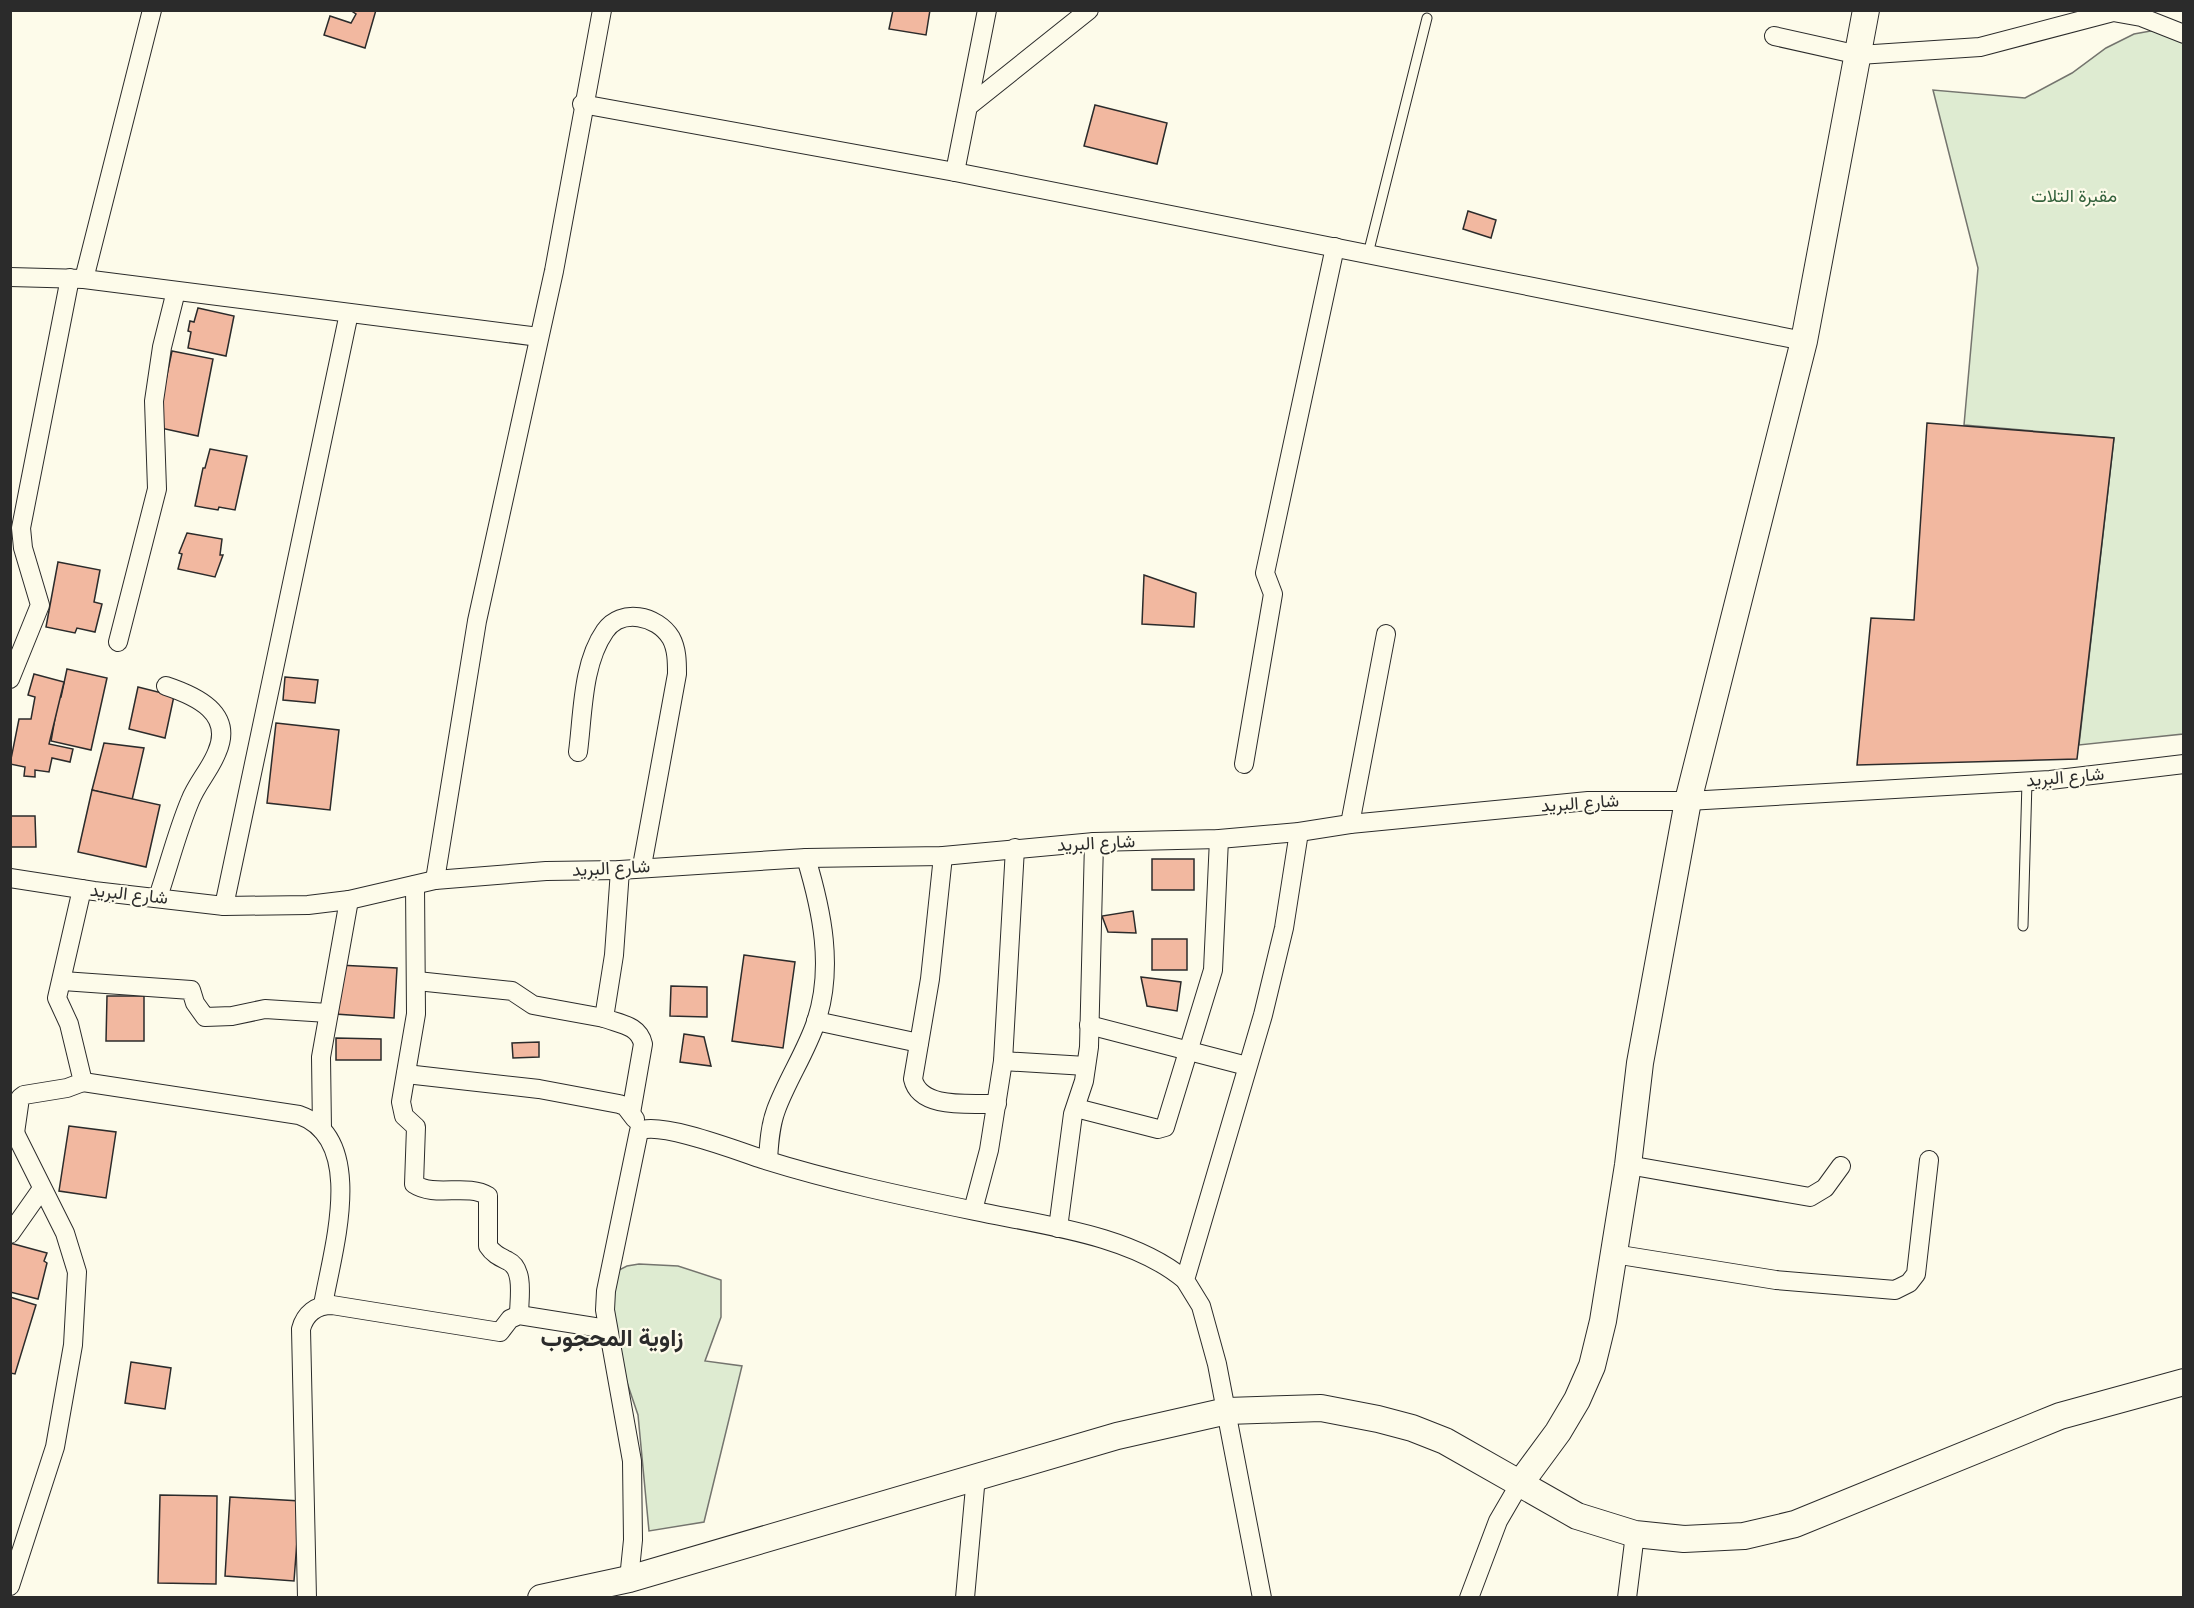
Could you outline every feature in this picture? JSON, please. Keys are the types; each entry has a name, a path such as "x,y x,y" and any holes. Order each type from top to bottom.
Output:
{"street":[{"path":"10,680 40,605 23,548 21,528 77,279 152,10"},
{"path":"435,880 477,621 539,337 582,104 602,10"},
{"path":"955,172 987,10"},
{"path":"970,105 1089,10"},
{"path":"1469,1598 1498,1521 1519,1485 1558,1432 1577,1400 1592,1366 1614,1254 1628,1165 1640,1064 1688,801 1804,341 1866,10"},
{"path":"1774,36 1858,55 1980,47 2113,11 2141,17 2184,34"},
{"path":"582,104 955,172 1804,341"},
{"path":"1244,764 1273,594 1265,573 1335,247"},
{"path":"10,278 77,279 539,337"},
{"path":"118,642 157,489 154,401 162,347 176,291"},
{"path":"224,906 349,313"},
{"path":"578,752 590,666 605,630 617,620 630,616 655,623 671,638 676,657 676,674 642,866"},
{"path":"1350,824 1386,634"},
{"path":"158,897 187,807 220,742 218,721 210,708 200,699 166,686"},
{"name":"شارع البريد","path":"10,878 224,906 308,905 349,900 435,880 806,858 943,856 1094,842 1219,839 1587,801 1688,801 2027,781 2184,764"},
{"path":"1185,1280 1263,1015 1284,928 1299,832"},
{"path":"1076,1108 1163,1129 1168,1122 1213,970 1219,839"},
{"path":"1058,1228 1076,1108 1086,1066 1094,842"},
{"path":"973,1210 997,1104 1003,1061 1015,848"},
{"path":"943,856 942,885 913,1079 915,1086 924,1097 997,1104"},
{"path":"768,1160 771,1127 776,1110 816,1021 826,961 817,896 806,858"},
{"path":"604,1018 614,955 620,870"},
{"path":"415,885 416,1014 402,1109 404,1116 416,1127 414,1184 424,1189 474,1192 488,1196 488,1246 494,1254 510,1261 519,1277 519,1316"},
{"path":"82,889 63,981 57,998 69,1024 83,1082"},
{"path":"322,1130 321,1058 349,900"},
{"path":"63,981 191,990 195,1003 205,1017 232,1016 265,1009 328,1013"},
{"path":"417,981 512,991 533,1005 604,1018 635,1029 641,1034 643,1044 631,1113"},
{"path":"816,1021 919,1043"},
{"path":"1089,1025 1247,1066"},
{"path":"1003,1061 1086,1066"},
{"path":"406,1074 539,1089 619,1104 631,1113 644,1128 687,1135 816,1176 1058,1228 1148,1256 1162,1263 1185,1280 1201,1306 1206,1321 1227,1411 1262,1598"},
{"path":"10,1586 55,1447 73,1345 77,1304 77,1272 74,1256 13,1133 20,1098 24,1095 67,1089 83,1082 299,1115 322,1130 329,1137 339,1160 342,1186 323,1305"},
{"path":"614,1587 633,1540 632,1461 607,1329 606,1291 636,1137 644,1128"},
{"path":"1614,1254 1776,1280 1895,1290 1909,1283 1916,1274 1929,1160"},
{"path":"1628,1165 1810,1197 1825,1188 1841,1166"},
{"path":"10,1234 41,1190"},
{"path":"307,1598 301,1329 310,1313 323,1305 500,1332 510,1319 519,1316 607,1329"},
{"path":"541,1598 614,1587 976,1476 1117,1436 1227,1411 1321,1408 1413,1428 1480,1459 1519,1485 1577,1516 1635,1534 1684,1539 1744,1536 1794,1524 2060,1416 2184,1382"},
{"path":"965,1598 976,1476"},
{"path":"1627,1598 1635,1534"}],"lane":[{"path":"1368,254 1427,18"},
{"path":"2023,926 2027,781"}],"green space":[{"name":"مقبرة التلات","path":"2156,30 2183,42 2183,734 2079,745 2114,438 1964,425 1978,268 1933,90 2025,98 2072,73 2106,48 2134,34"},
{"path":"639,1264 678,1266 721,1280 721,1317 705,1361 742,1366 704,1522 649,1531 638,1415 612,1338 611,1287 617,1271"}],"building":[{"path":"350,10 376,10 365,48 324,35 330,16 351,23 356,14"},
{"path":"893,10 930,10 926,35 889,29"},
{"path":"1095,105 1167,123 1157,164 1084,146"},
{"path":"1468,211 1496,220 1491,238 1463,229"},
{"path":"198,308 234,316 226,356 188,348 191,332 188,331 190,321 194,322"},
{"path":"172,351 213,359 198,436 156,427"},
{"path":"1927,423 2114,438 2077,759 1857,765 1871,618 1914,620"},
{"path":"210,449 247,456 235,510 195,506 203,468 205,468"},
{"path":"187,533 222,539 220,555 223,555 215,577 178,569 182,554 179,553"},
{"path":"58,562 100,570 94,602 102,604 95,632 77,628 75,633 46,627"},
{"path":"1144,575 1196,593 1194,627 1142,624"},
{"path":"67,669 107,678 91,750 51,741 57,707 53,705 55,698 61,697"},
{"path":"34,674 64,682 49,744 73,749 70,762 52,758 49,772 35,770 35,777 24,776 25,767 10,764 19,719 31,719 35,697 28,695"},
{"path":"285,677 318,680 315,703 283,700"},
{"path":"138,687 174,696 165,738 129,729"},
{"path":"276,723 339,730 330,810 267,803"},
{"path":"104,743 144,748 132,800 92,790"},
{"path":"92,790 160,805 146,867 78,852"},
{"path":"10,816 35,816 36,847 10,847"},
{"path":"1152,859 1194,859 1194,890 1152,890"},
{"path":"1133,911 1136,933 1108,932 1102,916"},
{"path":"1152,939 1187,939 1187,970 1152,970"},
{"path":"744,955 795,962 783,1048 732,1041"},
{"path":"338,965 397,968 394,1018 335,1014"},
{"path":"1141,977 1181,982 1177,1011 1147,1006"},
{"path":"671,986 707,987 707,1017 670,1016"},
{"path":"107,996 144,996 144,1041 106,1041"},
{"path":"684,1034 704,1037 711,1066 680,1062"},
{"path":"336,1038 381,1039 381,1060 336,1060"},
{"path":"539,1042 539,1057 513,1058 512,1043"},
{"path":"69,1126 116,1132 106,1198 59,1191"},
{"path":"10,1243 47,1253 44,1261 47,1263 38,1299 10,1292"},
{"path":"10,1297 36,1305 15,1374 10,1373"},
{"path":"131,1362 171,1368 165,1409 125,1403"},
{"path":"160,1495 217,1496 216,1584 158,1583"},
{"path":"230,1497 300,1501 294,1581 225,1576"}],"district":[{"name":"زاوية المحجوب","path":"612,1338"}]}
